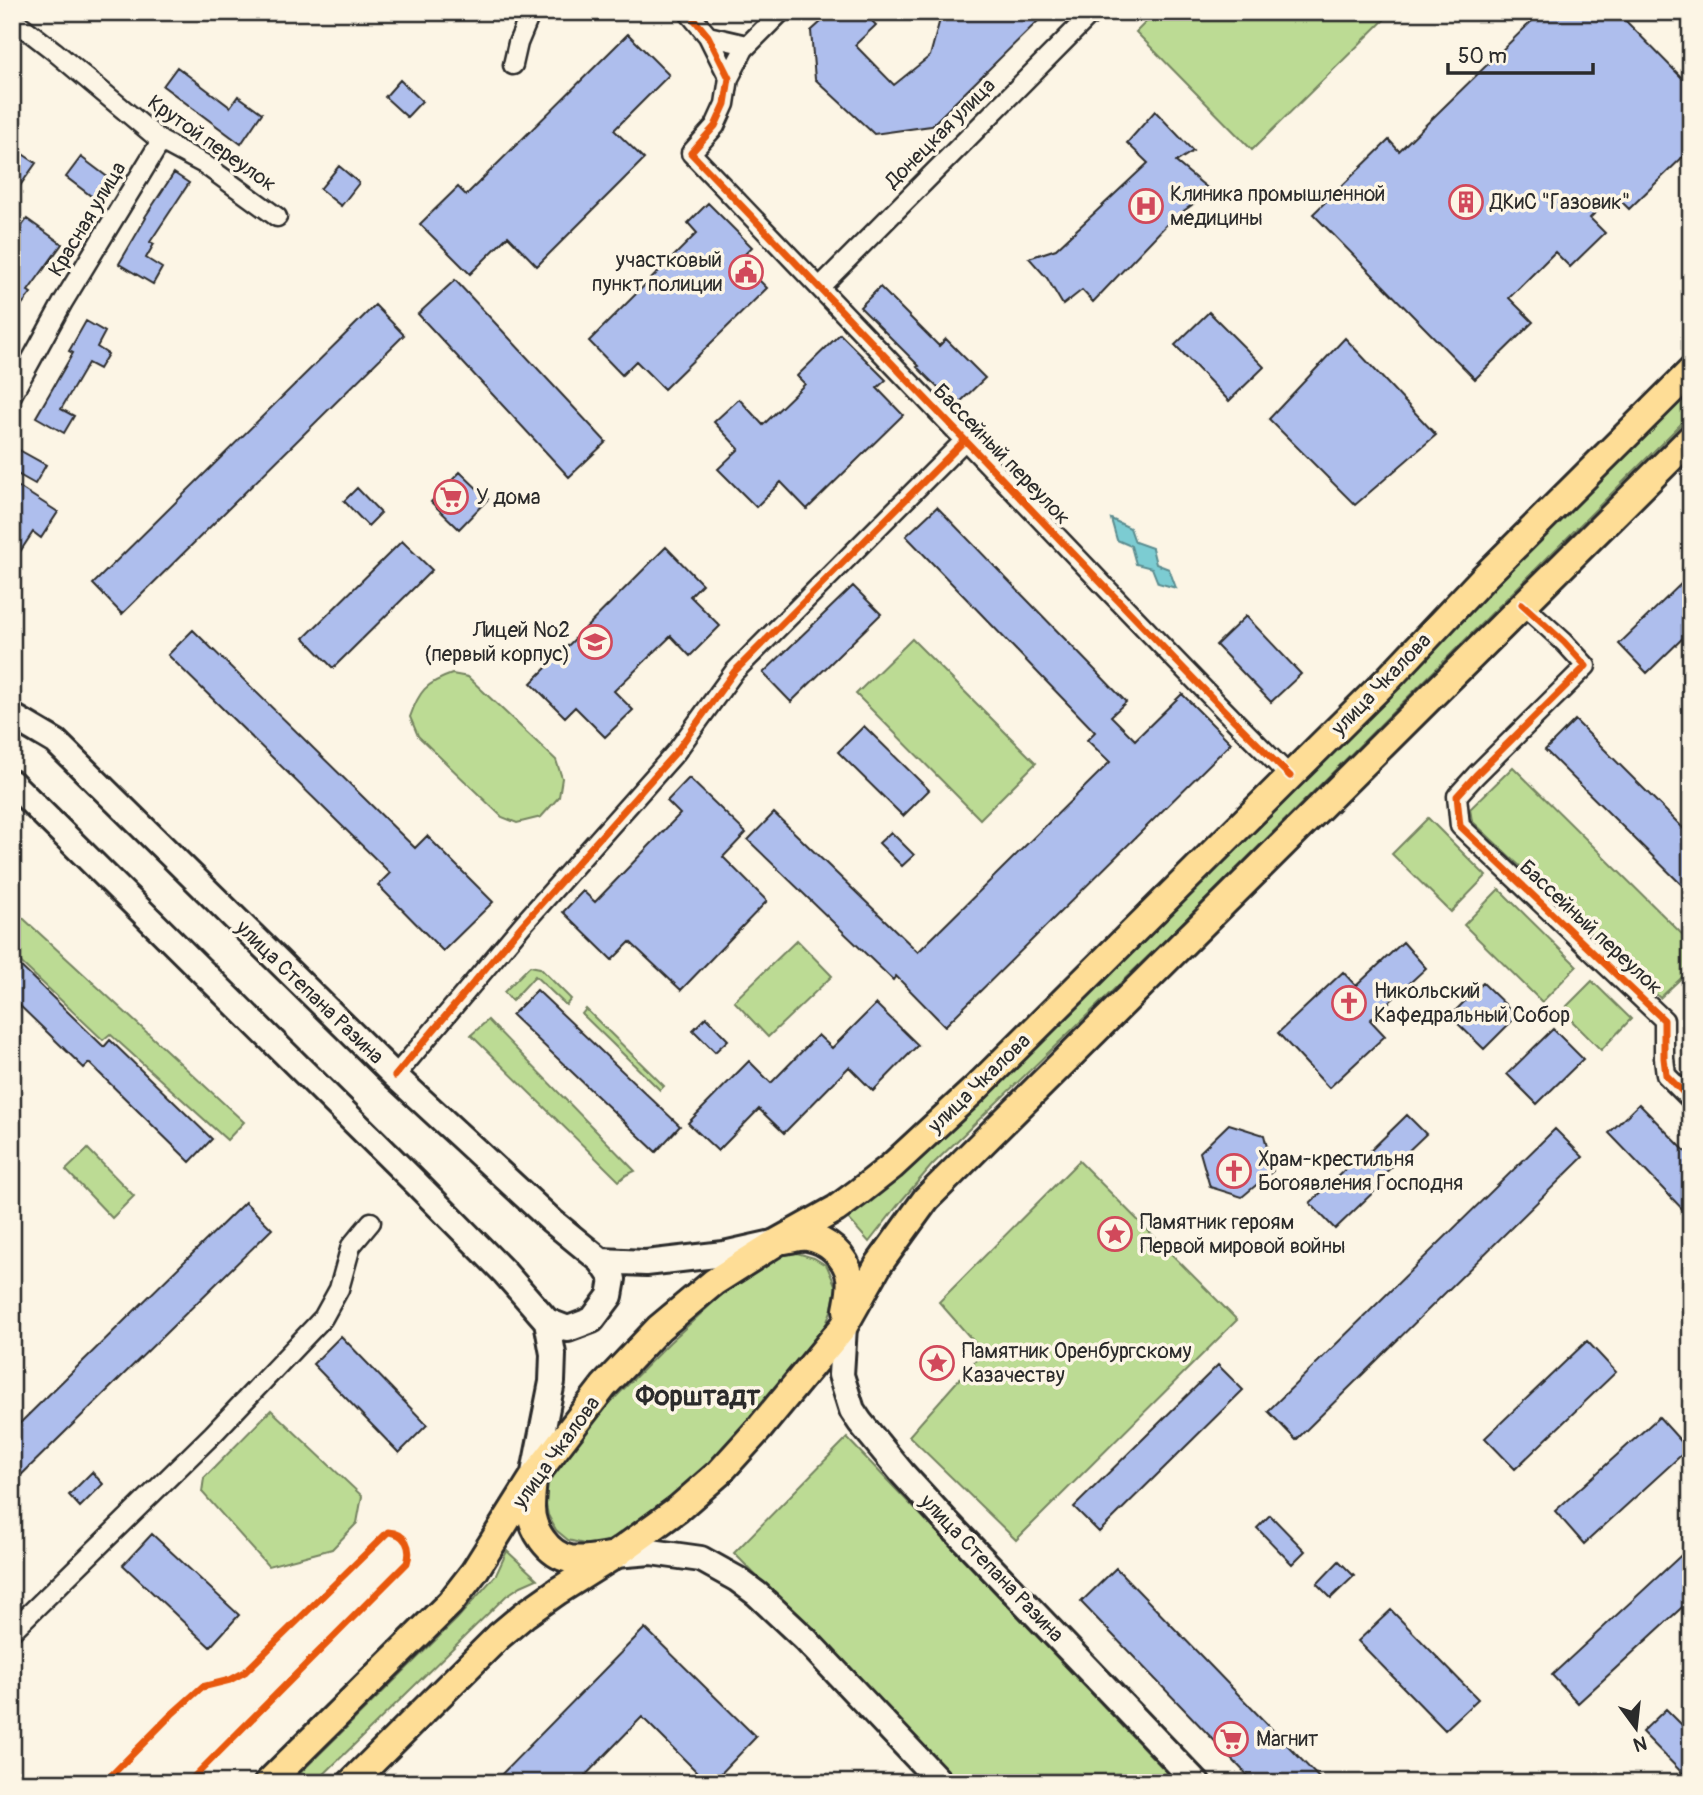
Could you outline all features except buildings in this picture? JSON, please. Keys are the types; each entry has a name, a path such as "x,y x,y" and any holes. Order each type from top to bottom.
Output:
{"main road":[{"name":"улица Чкалова","path":"268,1783 450,1604 474,1572 533,1478 604,1386 659,1328 714,1282 836,1209 892,1166 975,1089 1389,678 1485,576 1691,370"},
{"name":"улица Чкалова","path":"351,1783 499,1636 524,1615 615,1555 678,1509 719,1473 844,1326 879,1264 926,1199 1691,438"},
{"name":"улица Степана Разина","path":"12,716 56,741 395,1076 552,1221 601,1261"},
{"path":"12,783 424,1191 505,1273 547,1321 568,1329 592,1320 610,1296 613,1279 601,1261"},
{"path":"601,1261 646,1264 724,1254 804,1236 820,1240 844,1261 850,1276 850,1294 844,1326"},
{"path":"547,1321 553,1353 552,1382 533,1478 531,1511 534,1528 549,1548 567,1559 588,1560 652,1552 701,1559 737,1579 805,1639 941,1783"},
{"name":"улица Степана Разина","path":"844,1326 841,1375 852,1410 860,1422 946,1521 1197,1783"}],"street":[{"path":"513,65 518,43 531,12"},
{"path":"688,12 708,36 729,78"},
{"path":"729,78 747,45 781,12"},
{"name":"Донецкая улица","path":"820,287 1093,12"},
{"name":"Крутой переулок","path":"18,25 54,51 161,141 204,164 278,217"},
{"path":"708,36 747,45"},
{"name":"Бассейный переулок","path":"729,78 725,104 715,125 691,153 964,441 1290,776"},
{"name":"Красная улица","path":"12,395 63,302 161,141"},
{"path":"395,1076 523,924 676,752 734,672 964,441"},
{"name":"Бассейный переулок","path":"1522,604 1586,666 1457,796 1460,826 1664,1020 1667,1075 1691,1100"},
{"path":"12,1631 213,1434 323,1318 339,1289 351,1246 370,1222"}],"green space":[{"path":"1156,12 1392,12 1252,150 1136,32"},
{"path":"1691,389 1691,414 1165,940 932,1165 869,1242 846,1216 869,1201 907,1167 1302,780"},
{"path":"912,639 1036,763 980,819 856,694"},
{"path":"452,674 468,677 556,760 562,778 559,797 541,817 517,823 502,817 418,736 410,717 417,701 430,685"},
{"path":"1513,767 1691,943 1691,969 1660,998 1472,821 1470,809"},
{"path":"1428,818 1486,876 1451,912 1392,854"},
{"path":"1499,889 1577,966 1542,1002 1464,925"},
{"path":"12,908 244,1122 227,1140 110,1034 103,1040 12,954"},
{"path":"797,940 832,976 768,1037 734,1001"},
{"path":"530,966 540,968 571,999 566,1005 535,976 512,1001 504,992"},
{"path":"1592,981 1631,1019 1601,1050 1562,1011"},
{"path":"586,1009 664,1086 660,1090 582,1014"},
{"path":"488,1020 635,1171 619,1181 471,1035"},
{"path":"88,1149 134,1196 112,1218 66,1170"},
{"path":"1079,1161 1237,1320 1016,1540 909,1436 983,1352 939,1302"},
{"path":"797,1253 814,1258 827,1266 836,1287 824,1330 795,1369 728,1446 672,1501 614,1539 592,1546 568,1540 556,1530 546,1505 547,1485 559,1464 601,1412 719,1297 779,1256"},
{"path":"271,1410 362,1496 357,1523 332,1549 268,1566 202,1492 204,1478"},
{"path":"847,1438 1177,1783 958,1783 734,1553"},
{"path":"507,1551 537,1579 506,1596 315,1783 290,1783 457,1619 496,1575"}],"water":[{"path":"1111,519 1130,528 1135,542 1152,548 1156,564 1169,569 1176,588 1158,583 1152,568 1136,564 1131,546 1117,540"}],"cycle path":[{"path":"688,12 708,36 729,78 725,104 715,126 691,153 1290,776"},
{"path":"395,1076 523,924 676,752 734,672 964,441"},
{"path":"1522,604 1586,666 1457,796 1460,826 1664,1020 1666,1075 1691,1100"},
{"path":"104,1783 202,1687 230,1680 245,1672 388,1532 403,1538 409,1552 407,1563 188,1783"}],"place":[{"name":"ДКиC \"Газовик\"","path":"1466,202"},
{"name":"Клиника промышленной медицины","path":"1146,206"},
{"name":"участковый пункт полиции","path":"746,272"},
{"name":"У дома","path":"451,497"},
{"name":"Лицей №2 (первый корпус)","path":"595,642"},
{"name":"Никольский Кафедральный Собор","path":"1349,1003"},
{"name":"Храм-крестильня Богоявления Господня","path":"1234,1171"},
{"name":"Памятник героям Первой мировой войны","path":"1115,1234"},
{"name":"Памятник Оренбургскому Казачеству","path":"937,1363"},
{"name":"Магнит","path":"1231,1739"}],"district":[{"name":"Форштадт","path":"698,1395"}]}
